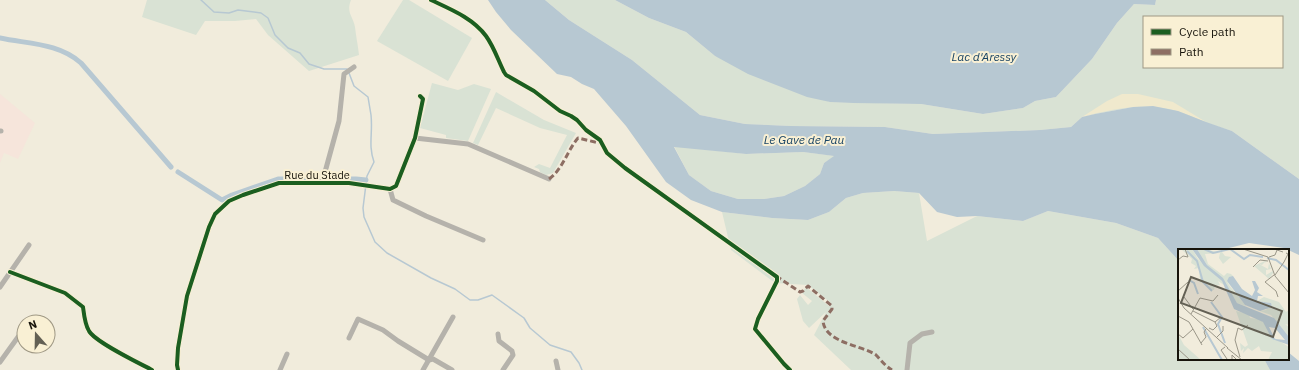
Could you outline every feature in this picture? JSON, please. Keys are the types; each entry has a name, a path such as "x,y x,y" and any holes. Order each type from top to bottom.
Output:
{"street":[{"path":"323,180 340,121 344,74 352,68"},
{"path":"420,96 423,99 415,138 396,186 390,189 393,200 426,216 483,240"},
{"path":"415,138 468,144 549,179"},
{"name":"Rue du Stade","path":"178,370 178,348 187,296 209,227 215,214 229,201 279,183 323,180 390,189"},
{"path":"0,287 29,245"},
{"path":"10,272 66,293 83,307 87,329 91,335 152,370"},
{"path":"423,370 453,317"},
{"path":"349,338 358,319 383,330 429,360 433,359 452,370"},
{"path":"908,370 910,343 922,334 932,332"},
{"path":"498,334 499,341 512,351 513,355 503,370"},
{"path":"0,362 16,340"},
{"path":"280,370 286,354"},
{"path":"556,361 558,370"}],"shaded area":[{"path":"0,94 35,123 18,159 4,153 0,163"}],"green space":[{"path":"147,0 351,0 349,8 355,27 359,55 309,71 268,35 256,19 205,21 196,35 142,17"},
{"path":"403,0 409,0 472,38 448,81 377,41"},
{"path":"545,0 615,0 649,18 686,32 715,56 830,102 921,104 983,114 1023,108 1035,101 1056,97 1092,59 1117,23 1134,4 1155,5 1156,0 1299,0 1299,179 1232,131 1153,106 1133,107 1095,114 1082,117 1071,127 1040,130 933,134 885,127 745,124 700,115 632,60 569,20"},
{"path":"432,83 458,90 474,84 491,89 468,141 446,138 446,135 420,128"},
{"path":"496,92 544,120 576,133 553,173 546,175 534,167 539,164 550,168 567,135 540,128 496,108 478,145 473,143"},
{"path":"674,146 746,154 803,152 835,156 824,163 820,174 805,186 784,196 764,199 738,199 711,191 689,175"},
{"path":"894,191 919,193 927,241 977,216 1023,221 1048,211 1116,223 1158,238 1178,260 1178,360 1265,360 1270,370 851,370 814,335 826,312 809,328 803,321 797,299 800,295 808,305 812,301 802,293 806,287 829,306 831,303 808,285 775,283 731,250 722,212 772,218 808,220 829,212 846,198 863,193"}],"sand":[{"path":"1122,94 1138,94 1173,102 1206,122 1177,111 1153,107 1117,109 1082,117 1107,101"}],"water":[{"name":"Le Gave de Pau","path":"488,0 545,0 569,20 632,60 700,115 745,124 885,127 933,134 1040,130 1071,127 1082,117 1133,107 1153,106 1178,111 1232,131 1299,179 1299,255 1289,249 1249,243 1225,249 1178,249 1178,260 1158,238 1116,223 1048,211 1023,221 977,216 957,217 937,212 919,193 894,191 863,193 846,198 829,212 808,220 772,218 722,212 691,200 666,182 626,126 594,89 571,77 557,74 511,30","holes":["674,147 746,154 803,152 834,156 824,163 820,174 805,186 784,196 764,199 738,199 711,191 689,175"]},
{"name":"Lac d'Aressy","path":"615,0 1156,0 1155,5 1134,4 1117,23 1092,59 1056,97 1035,101 1023,108 983,114 921,104 830,102 807,97 748,74 715,56 686,32 649,18"},
{"path":"1289,353 1299,361 1299,370 1270,370 1265,360 1289,360"}],"waterway":[{"path":"201,0 214,12 229,13 238,10 261,13 268,18 275,35 288,48 300,53 309,64 324,69 347,70"},
{"path":"0,38 43,45 72,56 81,63 171,167"},
{"path":"349,73 354,86 368,97 371,115 371,150 374,162 367,176 363,208 364,217 375,242 387,253 431,278 455,289 470,300 478,300 492,295 524,318 530,328 550,345 571,352 582,370"},
{"path":"178,172 222,200 278,179 366,180"}],"marked path":[{"path":"549,179 558,170 578,138 599,143"},
{"path":"776,276 800,292 808,286 832,306 832,309 823,321 825,328 830,334 837,339 876,355 892,370"}],"cycle path":[{"path":"431,0 475,24 486,36 506,75 534,91 560,111 577,120 586,130 600,140 607,153 625,168 777,277 777,281 758,319 755,329 790,370"},
{"path":"178,370 178,348 187,296 209,227 215,214 229,201 279,183 349,183 390,189 396,186 415,138 423,99 420,96"},
{"path":"10,272 65,293 83,307 87,326 93,336 152,370"}]}
